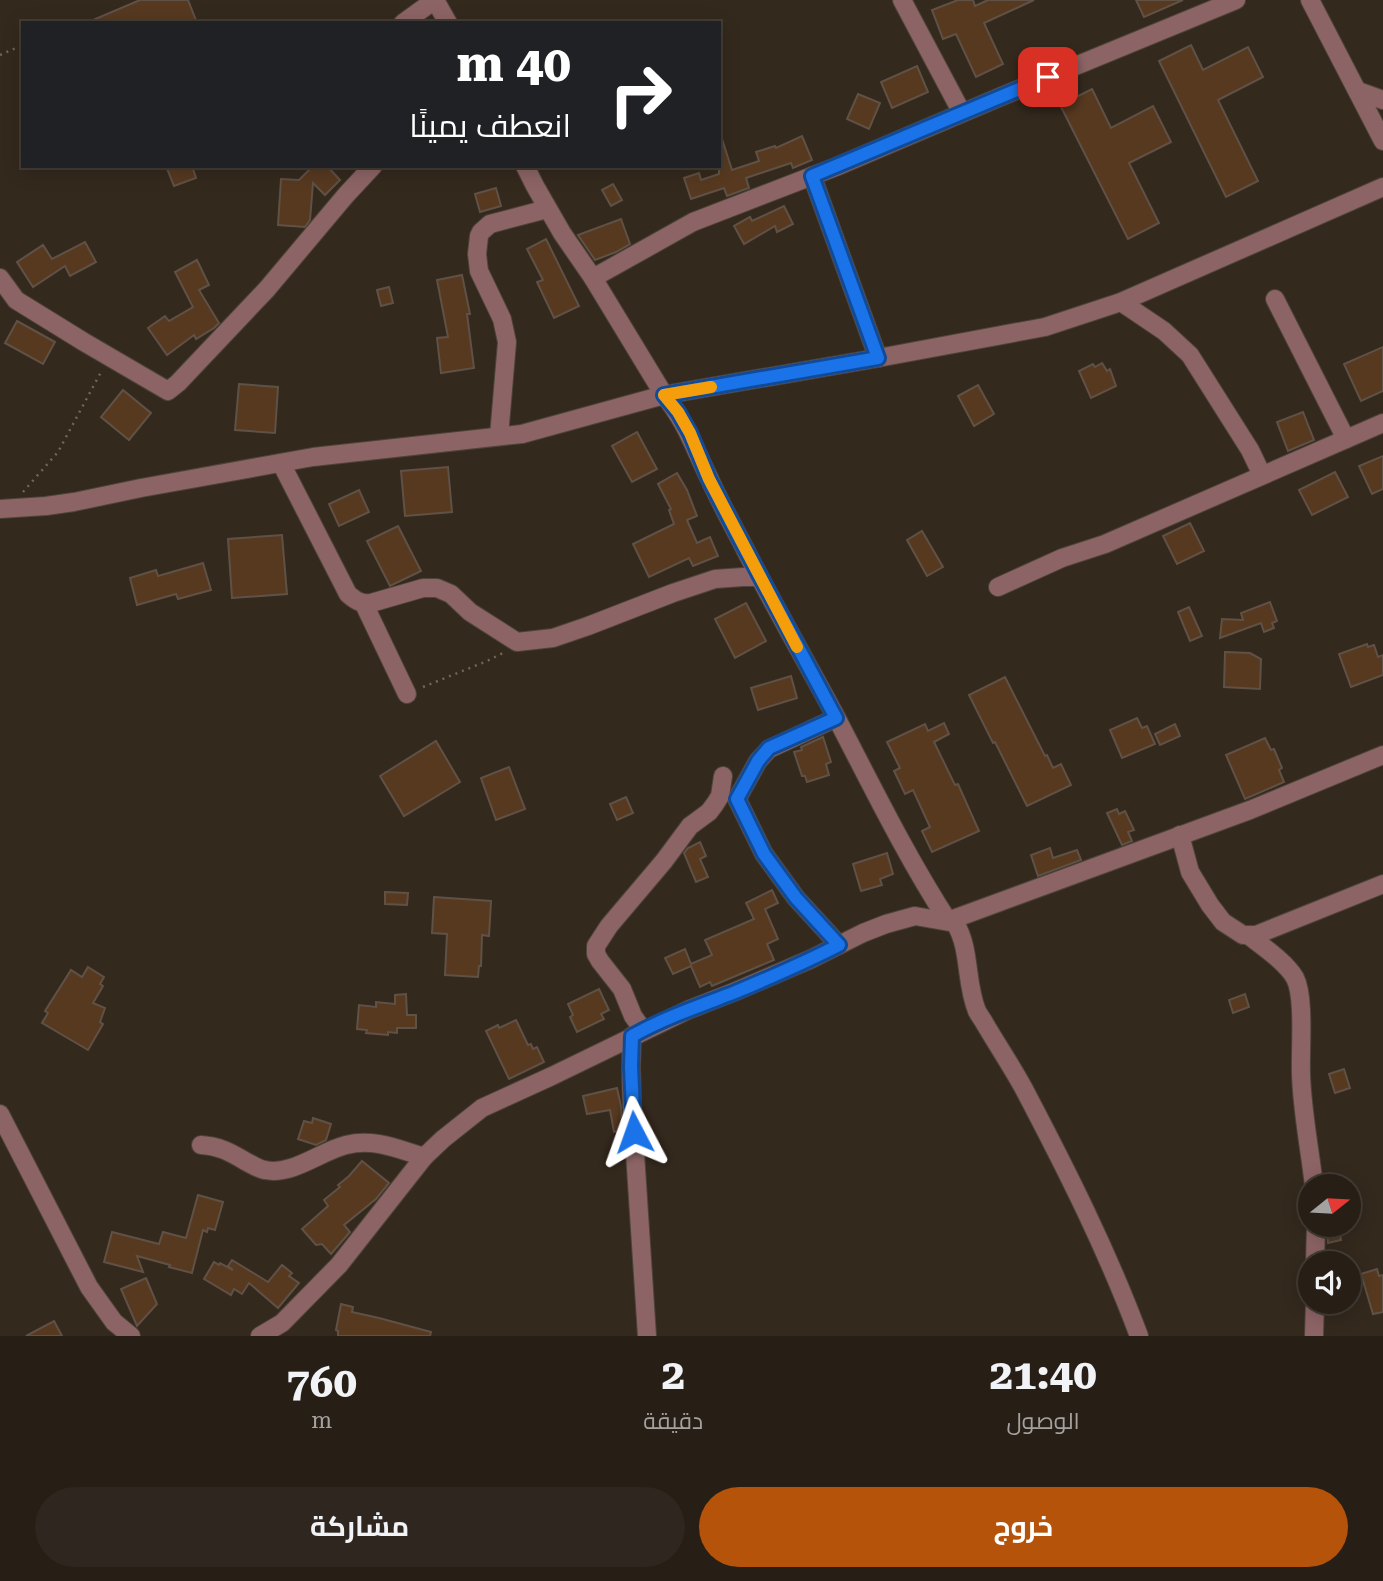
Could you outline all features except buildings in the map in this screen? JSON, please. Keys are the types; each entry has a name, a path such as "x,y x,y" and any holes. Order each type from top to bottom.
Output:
{"street":[{"path":"406,21 435,0 447,21"},
{"path":"902,0 962,113"},
{"path":"593,278 693,222 812,176 1236,0"},
{"path":"1310,0 1383,141"},
{"path":"1358,91 1383,100"},
{"path":"0,278 16,300 168,391 267,289 371,168"},
{"path":"526,168 547,209 690,433 709,479 759,577 923,882 948,921"},
{"path":"812,176 878,358"},
{"path":"5,508 74,502 313,457 522,434 664,395 1045,327 1121,302 1383,187"},
{"path":"499,436 507,342 499,310 479,271 479,236 490,224 547,209"},
{"path":"1275,299 1346,439"},
{"path":"1121,302 1164,331 1189,355 1250,450 1262,475"},
{"path":"998,587 1062,558 1105,544 1383,423"},
{"path":"281,463 348,594 364,604 407,694"},
{"path":"364,604 423,588 437,588 451,594 470,612 517,642 552,638 715,579 759,577"},
{"path":"836,718 769,748 758,761 737,799 764,854 796,898 839,945"},
{"path":"948,921 1250,810 1383,755"},
{"path":"647,1336 632,1107 631,1067 638,1033 634,1016 616,980 596,954 596,946 609,926 691,826 715,804 720,796 723,776"},
{"path":"1180,835 1190,872 1210,905 1223,922 1243,935 1256,935 1383,884"},
{"path":"260,1336 282,1323 339,1265 424,1157 482,1108 688,1010 811,960 875,929 915,916 955,923 961,933 969,984 977,1011 1022,1085 1087,1213 1139,1336"},
{"path":"1248,935 1273,954 1287,969 1295,979 1300,995 1301,1076 1313,1174"},
{"path":"0,1114 89,1287 114,1322 131,1336"},
{"path":"201,1145 215,1146 264,1170 292,1167 344,1145 361,1143 383,1144 424,1157"},
{"path":"1314,1336 1315,1314"}],"path":[{"path":"0,55 21,46"},
{"path":"5,508 58,452 109,357"},
{"path":"407,694 487,662 517,642"}],"slow traffic":[{"path":"711,387 664,395 690,433 709,479 797,647"}],"route":[{"path":"634,1132 632,1036 811,960 839,945 796,898 764,854 737,799 758,761 769,748 836,718 759,577 709,479 690,433 664,395 878,358 812,176 1048,77"}]}
